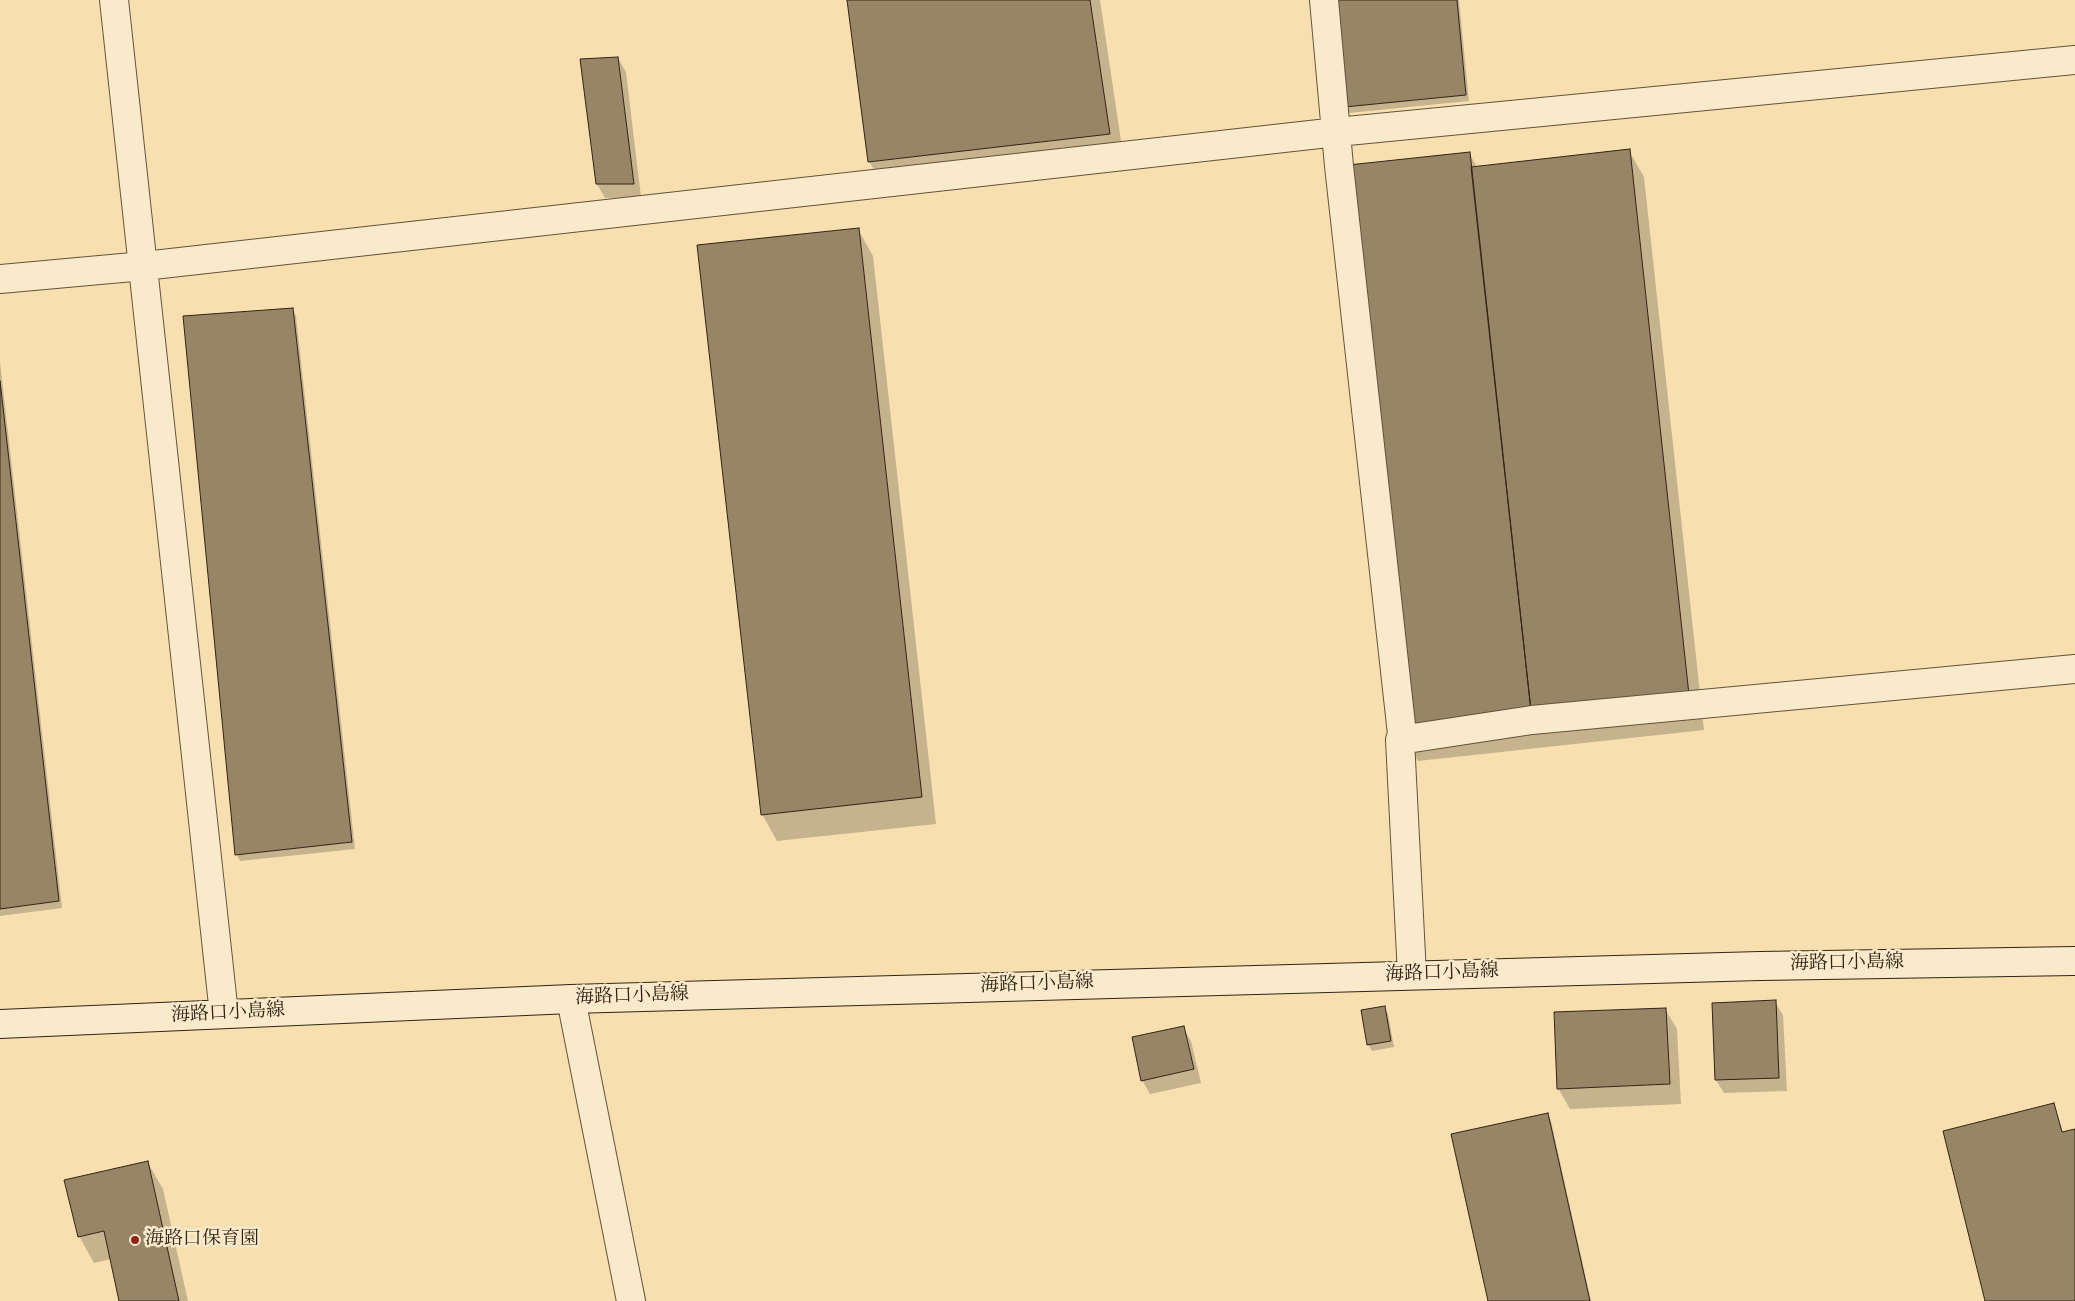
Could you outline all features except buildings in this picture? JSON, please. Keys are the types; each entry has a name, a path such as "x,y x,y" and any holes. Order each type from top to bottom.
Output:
{"street":[{"path":"114,0 224,1014"},
{"path":"1324,0 1339,166 1402,734 1400,740 1412,974"},
{"path":"0,279 144,266 1337,132 2075,60"},
{"path":"1400,740 1561,717 2075,669"},
{"name":"海路口小島線","path":"0,1024 571,999 1412,974 2075,960"},
{"path":"571,999 631,1301"}],"place":[{"name":"海路口保育園","path":"135,1240"}]}
